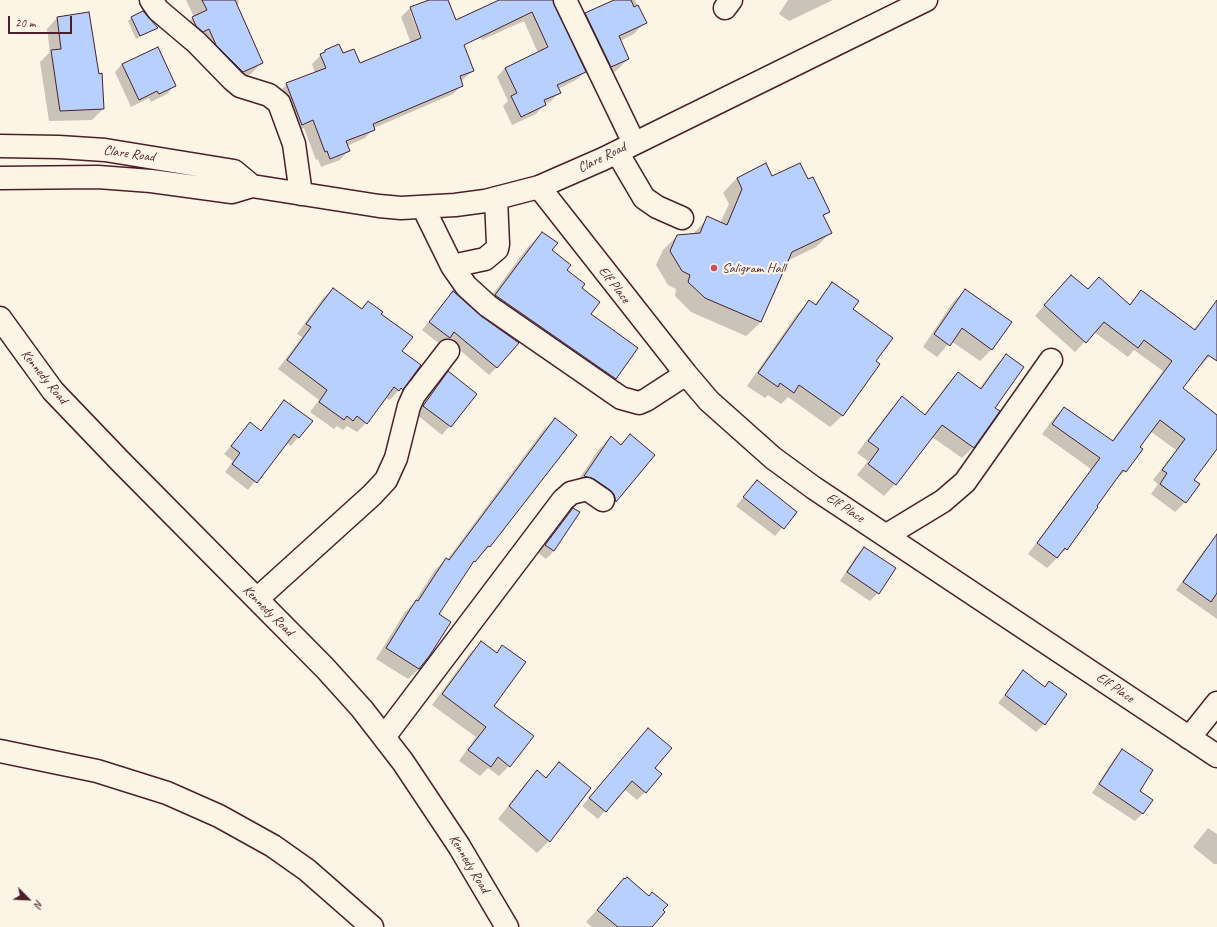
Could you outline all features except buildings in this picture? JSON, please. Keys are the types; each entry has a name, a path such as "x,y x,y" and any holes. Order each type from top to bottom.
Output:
{"street":[{"path":"151,0 158,10 197,43 233,80 249,90 269,95 279,103 294,144 301,194"},
{"path":"566,0 626,148 644,198 657,207 682,218"},
{"name":"Clare Road","path":"1,179 98,176 151,181 232,192 252,186 380,206 423,207 455,205 496,199 539,187 626,148 926,0"},
{"name":"Clare Road","path":"0,146 59,147 105,150 234,171 252,186"},
{"name":"Elf Place","path":"539,187 686,374 726,417 773,458 814,488 1217,756"},
{"path":"452,266 485,259 497,249 496,199"},
{"path":"423,207 452,266 466,286 488,306 621,398 639,403 686,374"},
{"name":"Kennedy Road","path":"0,318 53,391 122,463 325,668 362,709 403,762 460,846 507,927"},
{"path":"257,599 372,495 386,480 396,458 409,406 414,395 448,351"},
{"path":"886,535 943,501 960,486 1051,360"},
{"path":"384,737 563,500 571,493 587,489 603,500"},
{"path":"1190,738 1217,703"},
{"path":"0,750 97,771 167,793 219,816 273,846 307,870 372,927"}],"place":[{"name":"Saligram Hall","path":"714,268"}]}
